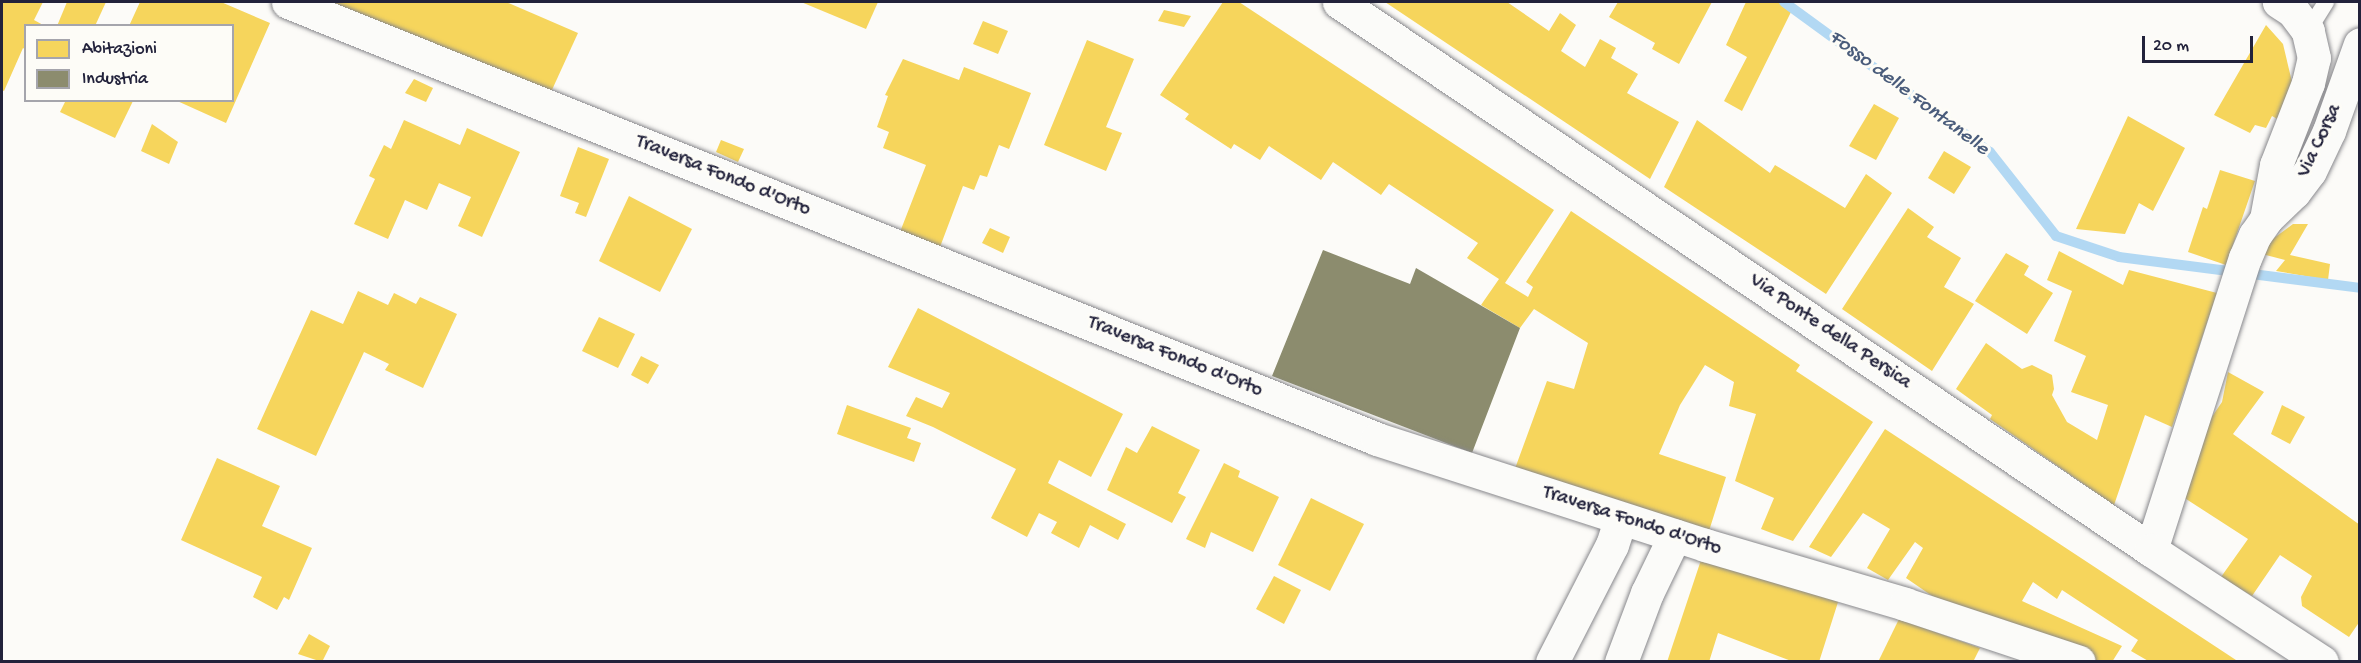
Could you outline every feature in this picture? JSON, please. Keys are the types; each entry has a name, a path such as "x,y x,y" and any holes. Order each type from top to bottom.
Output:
{"street":[{"name":"Traversa Fondo d'Orto","path":"288,2 1377,439 1675,535 1905,604 2079,662"},
{"name":"Via Ponte della Persica","path":"1339,2 2151,550 2322,662"},
{"path":"2266,219 2276,165 2308,83 2314,58 2308,31 2293,11 2279,2"},
{"name":"Via Corsa","path":"2151,550 2245,258 2255,235 2266,219 2294,192 2310,171 2329,131 2360,44"},
{"path":"1552,662 1612,545 1621,518"},
{"path":"1621,662 1647,593 1675,535"}],"lane":[{"path":"2308,31 2326,2"}],"building: Abitazioni":[{"path":"2,2 43,2 34,20 41,24 24,24 24,49 4,91 2,90"},
{"path":"67,2 106,2 96,24 58,24"},
{"path":"140,2 221,2 270,23 226,123 179,102 234,102 234,24 130,24"},
{"path":"332,2 506,2 578,33 551,92"},
{"path":"801,2 878,2 866,29"},
{"path":"1223,2 1239,2 1554,210 1505,283 1528,297 1533,287 1526,282 1571,211 1800,365 1796,371 1873,422 1793,541 1761,529 1774,498 1735,481 1756,414 1729,406 1734,382 1705,365 1680,405 1659,454 1726,477 1709,531 1513,474 1547,381 1574,389 1588,343 1534,309 1520,328 1481,305 1499,279 1467,258 1478,243 1389,184 1381,195 1333,162 1321,180 1269,146 1260,160 1234,144 1231,149 1185,119 1189,114 1160,95"},
{"path":"1385,2 1507,2 1549,31 1560,13 1576,25 1561,51 1585,67 1600,39 1616,48 1611,58 1638,74 1627,93 1679,122 1650,179"},
{"path":"1618,2 1712,2 1679,64 1652,49 1655,43 1609,17"},
{"path":"1746,2 1780,2 1792,10 1742,111 1724,101 1747,57 1726,45"},
{"path":"1164,10 1191,16 1184,27 1158,21"},
{"path":"983,21 1008,31 998,54 973,44"},
{"path":"2266,25 2283,44 2292,82 2279,120 2272,116 2266,128 2255,125 2250,133 2214,115"},
{"path":"1087,40 1134,59 1106,127 1122,133 1106,171 1044,145"},
{"path":"903,59 959,80 964,67 1031,93 1009,149 999,145 987,177 980,175 974,190 963,186 940,247 900,232 926,165 883,148 889,132 877,127 888,96 885,95"},
{"path":"414,79 433,88 426,102 405,93"},
{"path":"65,102 133,102 115,138 60,112"},
{"path":"1874,104 1899,118 1876,160 1849,146"},
{"path":"2128,116 2185,148 2153,211 2139,203 2125,234 2076,229"},
{"path":"404,120 460,145 467,128 520,152 482,237 458,226 471,197 439,183 427,210 405,200 388,239 354,224 375,179 369,176 384,145 391,149"},
{"path":"1697,120 1770,173 1775,165 1845,208 1866,174 1892,193 1826,294 1664,187"},
{"path":"152,124 178,142 169,164 141,151"},
{"path":"721,140 744,149 738,162 716,152"},
{"path":"578,147 609,159 586,217 575,213 579,203 560,196"},
{"path":"1944,151 1971,167 1954,194 1928,178"},
{"path":"2220,170 2255,181 2226,265 2188,252 2203,207 2207,209"},
{"path":"629,196 692,229 660,292 599,261"},
{"path":"1908,208 1934,227 1927,237 1961,258 1944,287 1974,304 1932,371 1842,309"},
{"path":"2293,224 2308,224 2290,255 2330,264 2328,280 2276,271 2285,260 2262,254 2270,241"},
{"path":"990,228 1010,237 1003,253 982,243"},
{"path":"2059,251 2123,285 2129,270 2217,293 2172,427 2145,415 2114,505 1990,419 1992,415 1956,389 1986,343 2022,369 2032,365 2052,375 2054,389 2052,395 2067,422 2097,440 2108,405 2071,392 2086,356 2054,341 2072,291 2047,280"},
{"path":"2006,253 2029,266 2024,275 2053,293 2027,334 1975,301"},
{"path":"358,291 388,305 394,293 416,304 420,297 457,314 423,388 385,370 389,364 364,352 316,456 257,429 311,310 343,324"},
{"path":"918,308 1123,414 1091,477 1059,460 1048,483 1126,524 1118,540 1090,525 1079,548 1051,533 1057,522 1039,513 1027,537 991,518 1016,469 933,427 906,416 916,397 942,408 950,393 888,367"},
{"path":"599,317 635,334 618,368 582,351"},
{"path":"641,356 659,365 648,384 631,375"},
{"path":"2228,372 2264,392 2233,434 2360,525 2360,621 2349,637 2302,606 2301,597 2312,576 2280,555 2252,596 2221,577 2248,539 2183,497 2205,427 2222,402"},
{"path":"847,405 911,428 907,438 921,443 914,462 837,434"},
{"path":"2282,405 2305,417 2290,444 2271,434"},
{"path":"1152,426 1200,450 1178,493 1186,497 1172,523 1107,490 1126,447 1137,453"},
{"path":"1885,429 2239,662 2150,662 2131,651 2138,640 2062,590 2057,599 2033,582 2022,601 2122,646 2112,662 2086,662 1967,620 1906,578 1923,548 1915,542 1888,580 1867,568 1890,529 1863,513 1831,557 1809,547"},
{"path":"217,458 280,486 262,526 312,548 289,600 284,597 277,610 253,597 262,577 181,540"},
{"path":"1224,463 1240,471 1238,477 1279,497 1253,552 1211,532 1205,548 1186,539"},
{"path":"1311,498 1364,524 1330,591 1278,565"},
{"path":"1703,554 1839,599 1819,662 1794,662 1718,633 1709,662 1667,662"},
{"path":"1274,576 1301,590 1284,624 1256,609"},
{"path":"1899,619 1980,648 1973,662 1878,662"},
{"path":"309,634 330,646 322,662 298,654"}],"building: Industria":[{"path":"1323,250 1410,284 1416,268 1520,328 1472,453 1272,376"}],"waterway":[{"name":"Fosso delle Fontanelle","path":"1784,2 1990,152 2056,236 2119,257 2360,288"}]}
